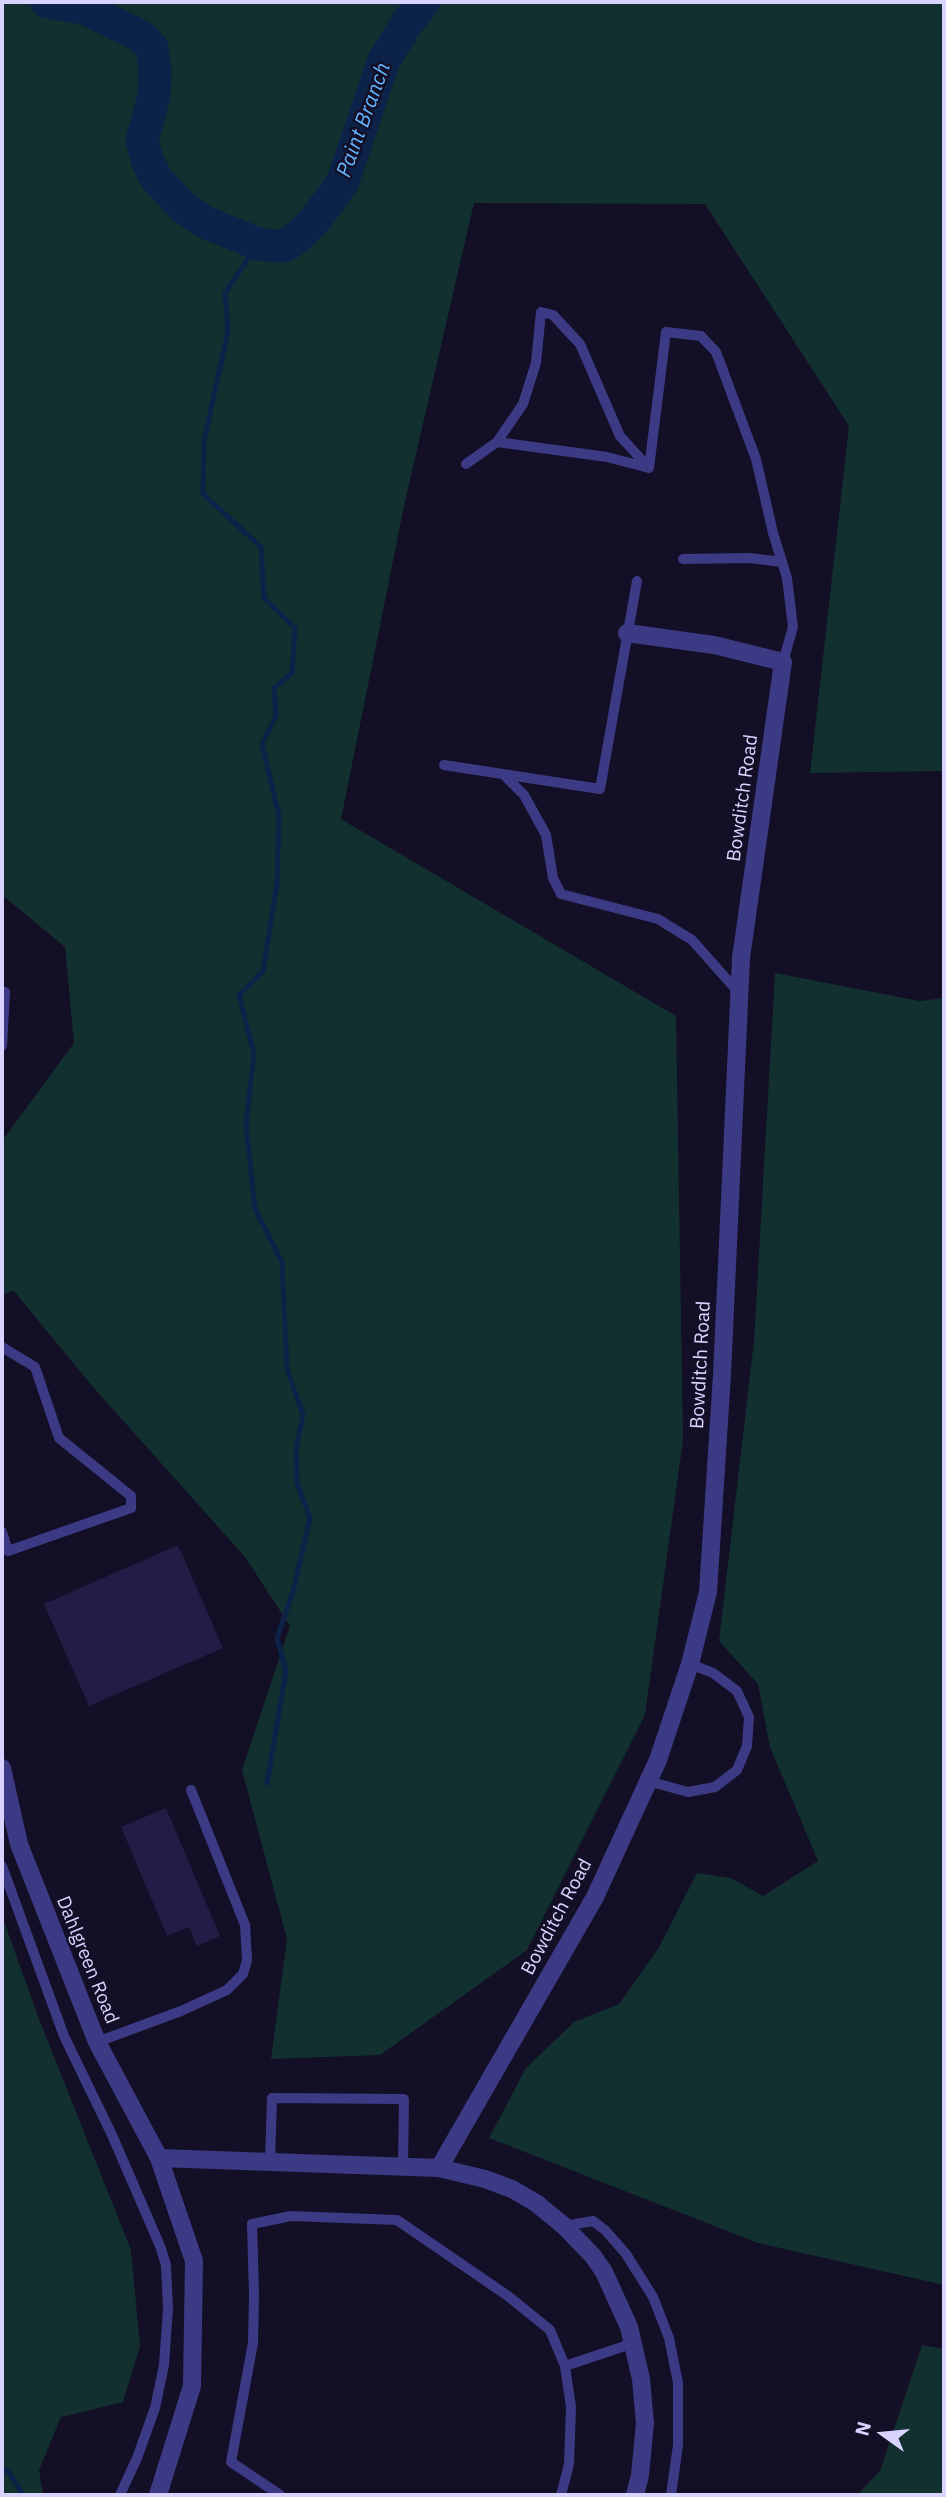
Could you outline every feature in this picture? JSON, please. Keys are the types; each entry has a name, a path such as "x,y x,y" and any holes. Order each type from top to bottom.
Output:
{"street":[{"path":"627,633 714,645 783,662"},
{"name":"Bowditch Road","path":"439,2168 595,1897 658,1760 690,1664 708,1592 722,1375 741,958 783,662"},
{"name":"Dahlgreen Road","path":"2,1768 19,1844 97,2042 159,2158 194,2261 192,2386 159,2495"},
{"path":"159,2158 439,2168 485,2179 512,2189 536,2203 564,2226 593,2256 623,2311 634,2343 645,2423 640,2475 635,2495"}],"lane":[{"path":"466,464 497,442 523,404 536,363 541,312 553,315 580,344 620,436 649,468"},
{"path":"649,468 666,332 701,336 716,352 756,459 787,579 793,626 783,662"},
{"path":"497,442 607,457 649,468"},
{"path":"683,559 750,558 782,562"},
{"path":"444,765 600,789 637,581"},
{"path":"502,773 524,795 546,835 553,878 561,894 658,919 692,940 740,993"},
{"path":"2,991 5,992 2,1046"},
{"path":"2,1347 35,1367 59,1438 131,1496 131,1508 8,1550 2,1532"},
{"path":"648,1781 688,1792 715,1787 737,1770 747,1746 749,1717 737,1691 713,1672 690,1664"},
{"path":"97,2042 181,2011 227,1990 243,1974 247,1960 244,1925 191,1790"},
{"path":"2,1866 64,2036 107,2124 166,2265 169,2308 164,2365 155,2408 120,2495"},
{"path":"270,2162 272,2098 404,2099 403,2167"},
{"path":"280,2495 231,2462 253,2343 252,2224 291,2216 397,2220 508,2295 550,2330 565,2366 571,2418 569,2464 561,2495"},
{"path":"564,2226 593,2221 605,2230 626,2254 653,2297 669,2337 678,2383 678,2445 671,2495"},
{"path":"565,2366 634,2343"}],"green space":[{"path":"2,2 944,2 944,771 810,773 849,426 705,204 474,203 404,506 341,819 676,1016 683,1440 645,1715 527,1950 380,2055 271,2059 287,1939 242,1770 290,1626 245,1557 93,1387 13,1290 2,1296 2,1141 74,1043 65,947 2,895"},
{"path":"775,973 920,1001 944,998 944,2285 758,2243 489,2138 526,2068 574,2022 619,2004 658,1949 697,1873 731,1878 763,1896 818,1861 770,1747 758,1684 719,1641 754,1341"},
{"path":"2,1916 39,2019 131,2250 140,2346 123,2402 61,2417 39,2470 43,2495 2,2495"},
{"path":"922,2345 944,2349 944,2495 857,2495 880,2471"}],"building":[{"path":"178,1545 223,1648 89,1706 44,1604"},
{"path":"166,1808 220,1936 197,1946 189,1927 167,1936 121,1827"}],"waterway":[{"name":"Paint Branch","path":"47,2 83,8 141,36 152,48 155,69 154,95 142,141 156,178 184,208 205,222 258,244 272,246 285,246 299,236 315,220 342,183 384,60 424,2"},
{"path":"258,244 225,293 228,331 204,441 203,494 261,547 264,598 295,628 292,673 274,688 276,716 262,744 279,816 277,884 263,971 239,995 254,1054 246,1125 255,1209 282,1262 287,1369 303,1415 296,1449 297,1483 310,1518 294,1588 277,1638 286,1671 267,1783"},
{"path":"2,2471 7,2470 21,2495"}]}
